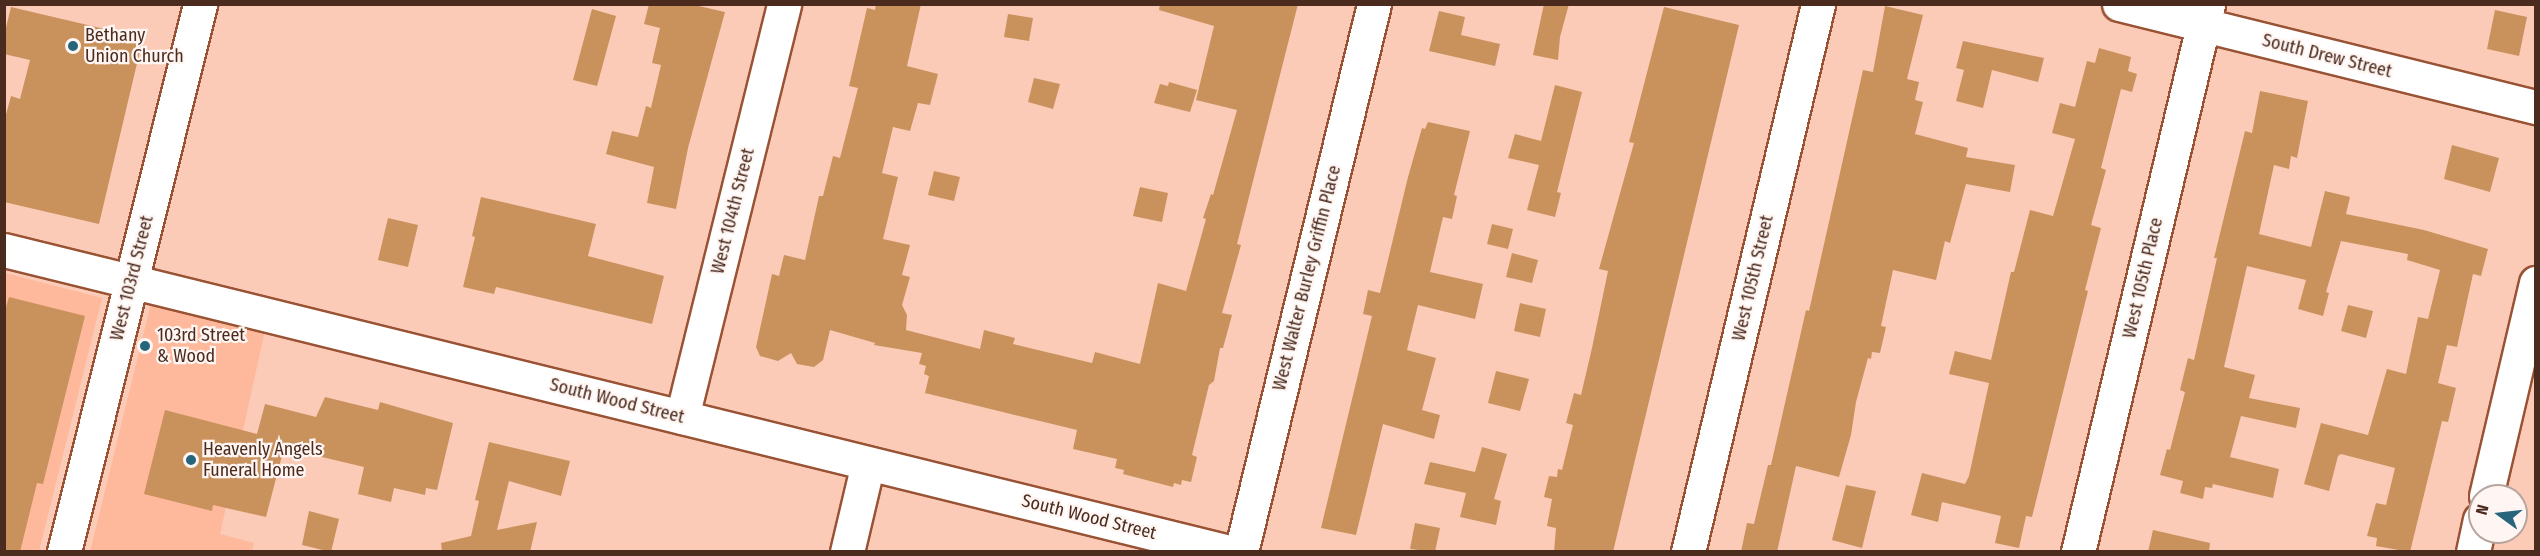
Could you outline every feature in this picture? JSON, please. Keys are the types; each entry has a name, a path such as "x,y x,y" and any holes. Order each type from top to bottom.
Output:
{"street":[{"name":"West 103rd Street","path":"64,552 200,4"},
{"name":"West 104th Street","path":"682,417 784,4"},
{"name":"West Walter Burley Griffin Place","path":"1241,552 1374,4"},
{"name":"West 105th Street","path":"1688,552 1818,4"},
{"name":"South Drew Street","path":"2119,4 2206,15 2535,107"},
{"name":"West 105th Place","path":"2078,552 2206,15"},
{"name":"South Wood Street","path":"4,250 1229,552"},
{"path":"2489,484 2535,283"},
{"path":"847,552 868,463"}],"shaded area":[{"path":"5,273 102,298 39,551 5,552"},
{"path":"152,299 266,326 220,534 254,543 252,551 90,552"}],"building":[{"path":"649,4 690,4 725,12 688,148 676,209 647,203 654,167 606,154 612,131 638,137 646,106 651,108 661,65 652,63 660,28 644,24"},
{"path":"876,4 921,4 907,66 938,74 930,105 918,103 910,131 893,127 882,173 898,177 883,239 910,245 902,275 910,277 902,305 907,315 906,330 980,349 984,330 1015,338 1013,344 1092,363 1095,352 1140,364 1158,283 1186,291 1206,219 1203,218 1211,194 1213,195 1237,110 1196,100 1214,26 1159,10 1160,4 1298,4 1237,244 1241,245 1222,313 1232,315 1223,348 1220,348 1214,381 1209,385 1192,455 1197,457 1191,482 1182,480 1181,485 1174,483 1173,487 1123,474 1124,470 1115,468 1117,459 1073,449 1077,430 925,393 929,376 924,374 926,366 919,364 922,353 874,345 875,343 830,330 823,360 814,367 797,364 791,353 778,361 760,356 756,347 772,274 779,276 784,255 805,260 819,196 823,196 833,156 840,158 858,88 849,86 867,8 875,10"},
{"path":"1544,4 1569,4 1560,37 1558,60 1533,55"},
{"path":"1885,6 1923,15 1907,79 1919,82 1915,100 1923,102 1915,134 1968,148 1966,157 2015,165 2010,192 1966,184 1950,243 1945,241 1936,280 1893,270 1881,326 1886,327 1880,353 1872,352 1871,359 1868,358 1839,477 1796,466 1777,552 1741,552 1747,523 1754,524 1768,465 1771,465 1806,310 1809,311 1863,70 1873,72"},
{"path":"11,7 143,38 99,224 4,202 4,122 11,96 20,99 30,60 4,54 4,36"},
{"path":"1664,7 1739,25 1613,552 1554,552 1556,528 1547,526 1552,499 1544,497 1549,476 1557,477 1558,469 1562,470 1573,425 1566,423 1574,393 1581,395 1608,271 1599,269 1634,143 1629,142"},
{"path":"592,9 616,16 597,86 573,80"},
{"path":"2495,10 2527,17 2519,56 2487,49"},
{"path":"1439,11 1465,17 1461,35 1500,44 1495,66 1429,51"},
{"path":"1008,14 1033,18 1029,41 1004,37"},
{"path":"1963,41 2044,58 2038,82 1992,70 1983,108 1956,101 1964,70 1956,68"},
{"path":"2099,48 2131,57 2128,71 2137,74 2132,92 2121,89 2101,168 2106,170 2091,225 2101,228 2085,290 2088,291 2032,517 2026,516 2019,548 1995,543 2001,516 1942,502 1938,522 1911,515 1922,473 1965,484 1969,476 1989,383 1949,374 1955,351 1991,360 2011,272 2014,272 2030,210 2053,216 2075,139 2052,133 2060,103 2075,107 2087,61 2095,63"},
{"path":"1034,78 1060,84 1053,109 1028,102"},
{"path":"1169,82 1197,90 1190,112 1154,103 1160,84 1168,86"},
{"path":"1555,85 1582,92 1557,192 1561,193 1555,217 1527,210 1539,165 1508,158 1515,134 1541,141"},
{"path":"2260,91 2308,101 2297,158 2291,156 2289,169 2274,165 2259,234 2311,247 2325,191 2350,197 2346,214 2424,230 2488,249 2481,276 2473,274 2457,347 2447,345 2438,383 2456,388 2448,422 2442,421 2410,552 2376,546 2377,538 2367,536 2376,503 2386,505 2395,468 2341,454 2338,456 2329,491 2304,484 2321,423 2368,435 2387,369 2406,374 2418,317 2428,319 2440,270 2407,260 2408,254 2341,241 2326,292 2329,293 2323,316 2298,309 2306,280 2247,266 2224,367 2255,375 2249,398 2300,408 2296,428 2241,416 2230,457 2279,469 2273,498 2213,484 2212,488 2205,487 2203,499 2180,493 2183,481 2160,475 2167,449 2170,450 2185,392 2180,390 2188,358 2194,360 2217,258 2214,258 2245,131 2252,133"},
{"path":"1428,122 1470,131 1454,195 1457,196 1452,219 1443,217 1430,272 1483,284 1475,319 1418,305 1407,350 1436,358 1422,410 1440,415 1434,439 1383,424 1356,535 1321,528 1372,316 1363,314 1368,290 1380,293 1408,177 1422,128 1425,129"},
{"path":"2452,145 2499,158 2490,192 2444,179"},
{"path":"934,171 960,177 954,201 928,195"},
{"path":"1140,187 1168,193 1162,222 1133,216"},
{"path":"481,197 596,224 588,256 664,276 652,324 496,287 494,294 463,287 475,237 472,236"},
{"path":"388,218 418,225 408,267 378,260"},
{"path":"1492,224 1513,229 1508,249 1487,244"},
{"path":"1512,253 1538,260 1532,283 1506,277"},
{"path":"9,297 85,316 43,484 37,483 20,552 4,552 4,314"},
{"path":"1520,303 1546,309 1540,337 1514,331"},
{"path":"2348,305 2373,311 2366,338 2341,331"},
{"path":"1496,371 1529,379 1520,411 1488,403"},
{"path":"325,397 378,410 380,402 453,423 437,490 426,488 425,495 394,488 391,502 358,494 364,467 284,448 266,517 213,505 212,511 144,494 165,410 257,434 265,404 316,417"},
{"path":"489,442 570,461 561,496 509,481 497,530 537,522 530,552 442,552 441,543 471,536 479,501 475,500"},
{"path":"1482,447 1507,454 1494,499 1501,501 1496,525 1460,517 1466,493 1424,484 1430,462 1475,472"},
{"path":"1846,485 1876,491 1862,548 1832,540"},
{"path":"309,511 339,519 331,552 302,545"},
{"path":"1415,523 1440,528 1435,552 1410,549"},
{"path":"2153,530 2210,543 2209,552 2148,552"}],"place":[{"name":"Bethany Union Church","path":"73,46"},
{"name":"103rd Street & Wood","path":"145,346"},
{"name":"Heavenly Angels Funeral Home","path":"191,460"}]}
